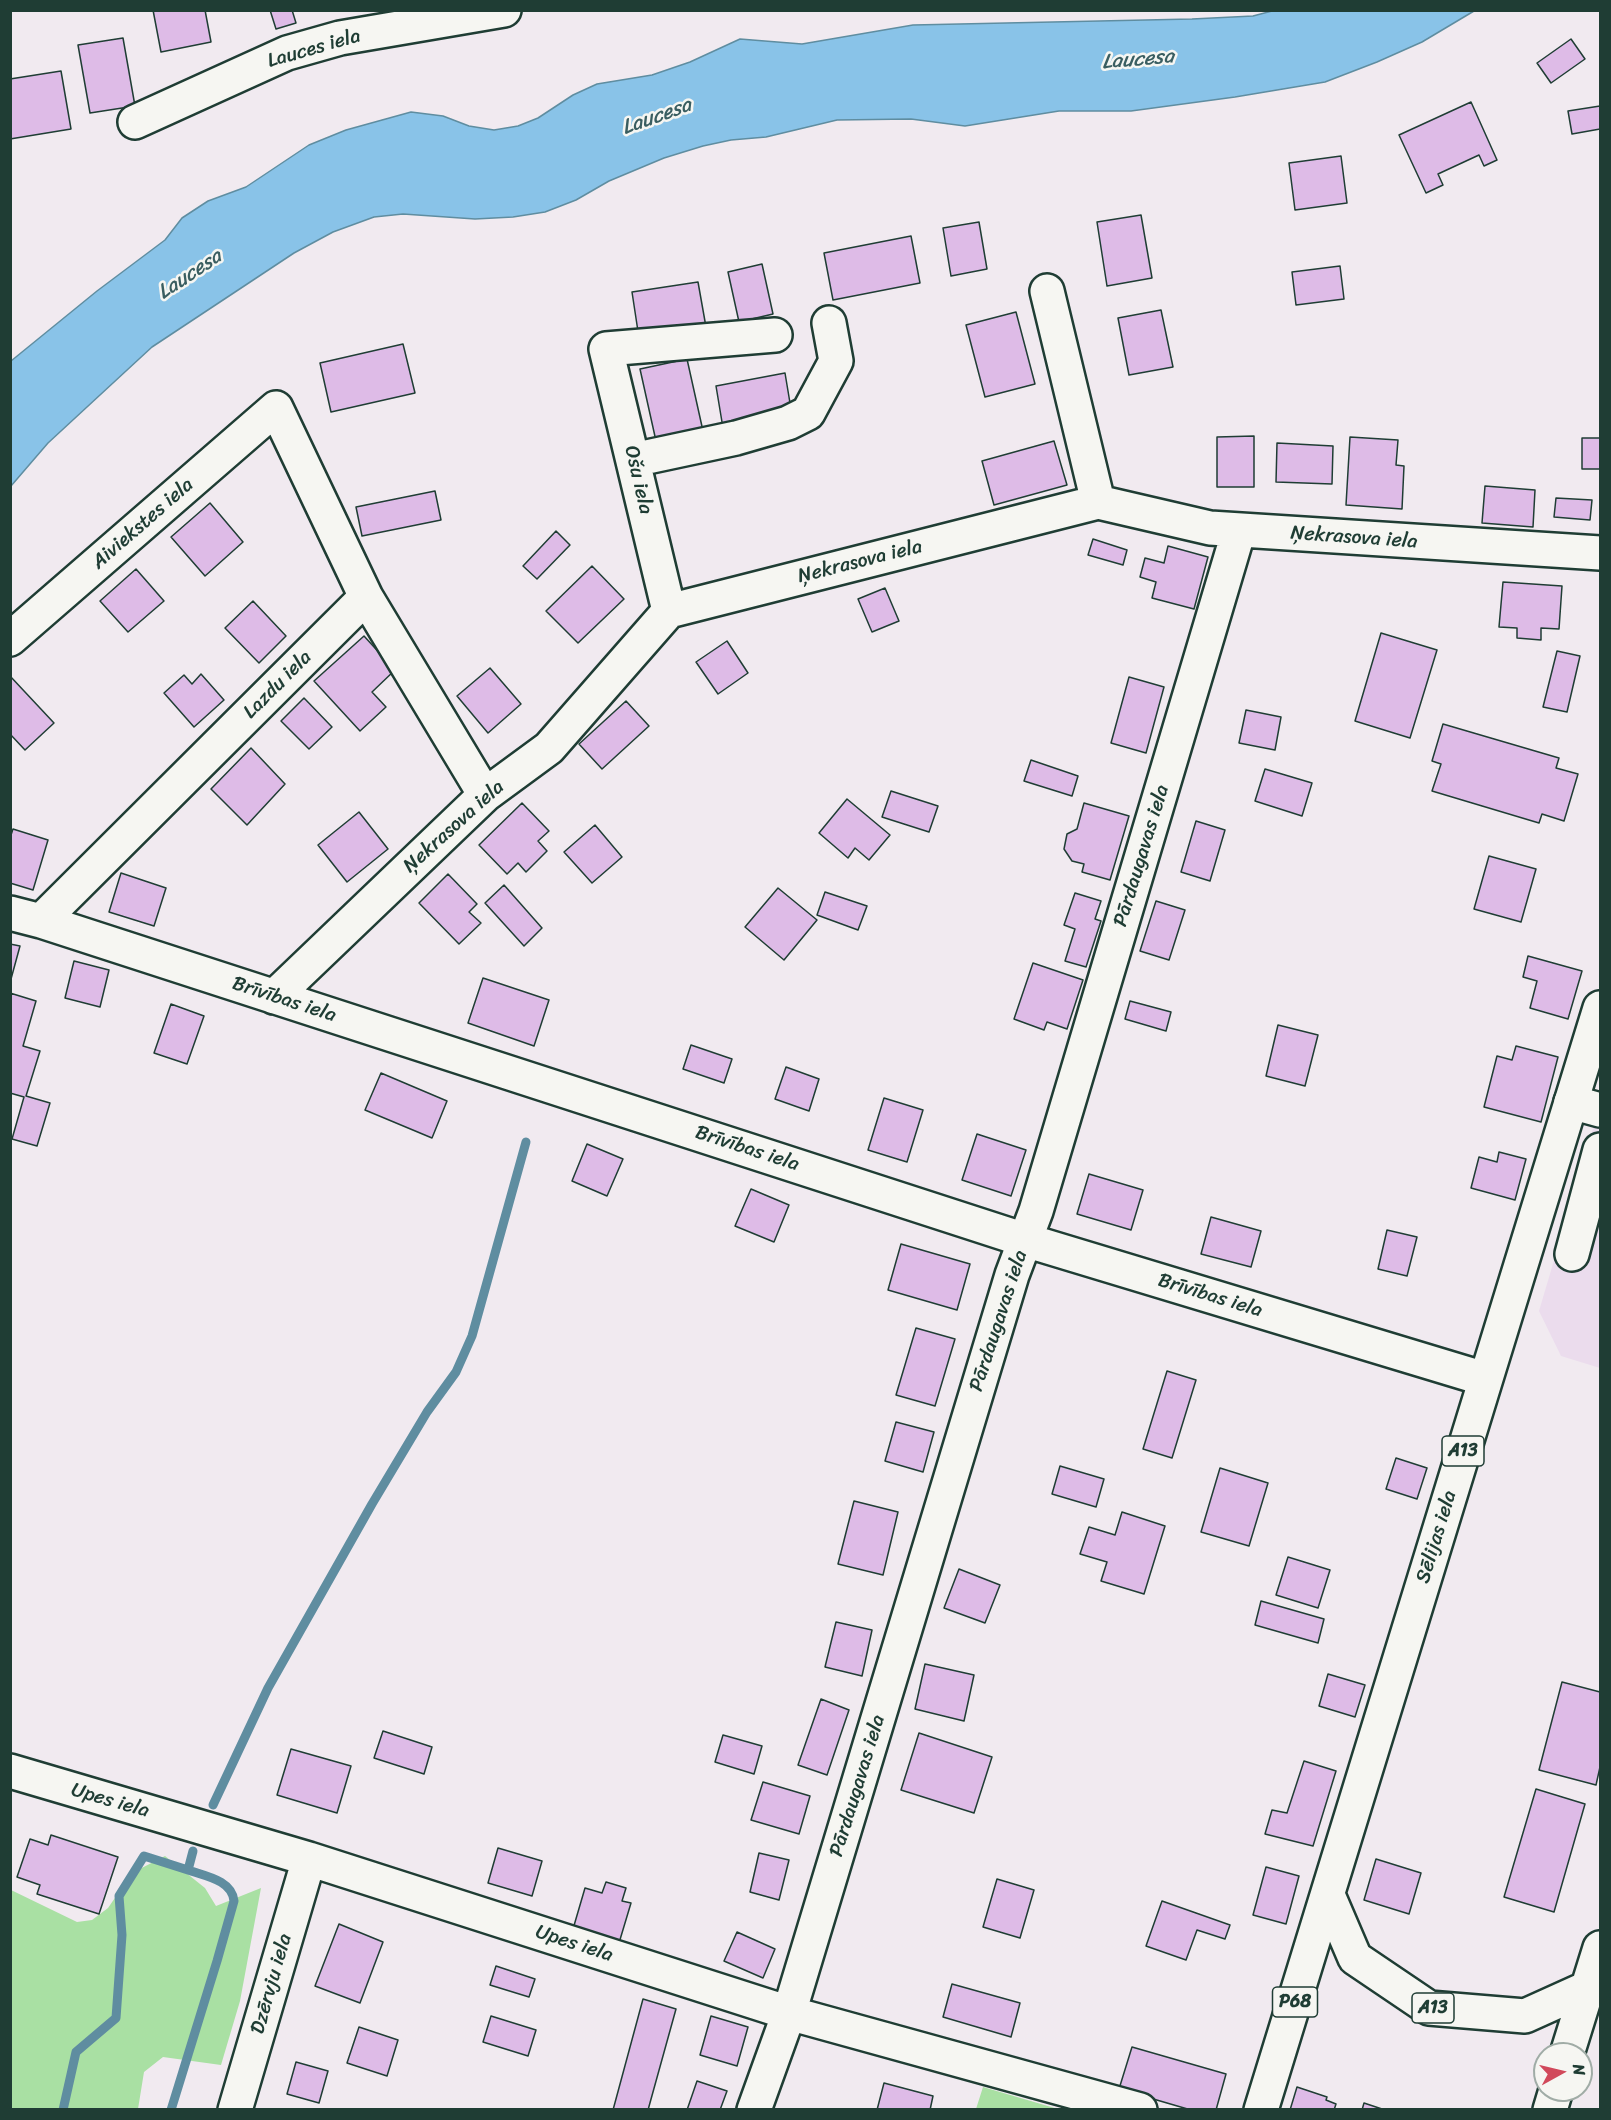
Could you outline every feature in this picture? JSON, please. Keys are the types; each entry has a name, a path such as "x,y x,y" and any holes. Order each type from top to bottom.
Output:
{"street":[{"name":"Lauces iela","path":"135,122 287,53 340,38 504,10"},
{"path":"1047,291 1098,502"},
{"path":"633,460 735,438 789,423 808,413 836,361 829,323"},
{"name":"Ošu iela","path":"669,611 606,349 775,335"},
{"name":"Aiviekstes iela","path":"10,639 276,408 366,597"},
{"name":"Ņekrasova iela","path":"274,997 485,795 549,748 669,611 1098,502 1210,528 1600,553"},
{"name":"Pārdaugavas iela","path":"754,2109 789,2013 1008,1287 1036,1211 1239,530"},
{"path":"366,597 485,795"},
{"name":"Lazdu iela","path":"26,917 366,597"},
{"name":"Brīvības iela","path":"26,917 1025,1240 1485,1379"},
{"name":"Sēlijas iela","path":"1261,2109 1534,1219 1586,1106 1600,1008"},
{"path":"1534,1219 1575,1243 1600,1150"},
{"name":"Upes iela","path":"10,1771 309,1859 789,2013 1140,2109"},
{"name":"Dzērvju iela","path":"235,2109 309,1859"},
{"name":"A13","path":"1328,1895 1355,1958 1430,2008 1525,2016 1587,1988"},
{"path":"1571,2042 1600,1948"}],"shaded area":[{"path":"1600,1105 1600,1368 1561,1356 1539,1311"}],"green space":[{"path":"165,1856 205,1888 216,1906 261,1888 240,2001 221,2065 163,2057 144,2072 138,2109 11,2109 11,1890 77,1922 92,1920 108,1908 132,1873"},
{"path":"983,2087 1058,2109 976,2109"}],"water":[{"name":"Laucesa","path":"1272,11 1474,11 1422,42 1325,82 1131,111 1059,111 965,126 911,119 837,120 766,137 731,140 703,146 664,158 609,181 576,200 545,212 475,219 403,214 374,217 333,232 294,253 152,347 48,443 11,486 11,361 97,291 165,240 182,218 208,201 246,187 309,145 346,130 411,112 443,116 469,126 494,130 518,126 538,118 573,95 597,84 652,75 690,62 740,39 802,44 913,25 1192,19 1253,16"}],"building":[{"path":"153,10 205,10 211,42 161,52"},
{"path":"270,10 292,10 296,23 276,29"},
{"path":"123,38 135,106 90,113 78,45"},
{"path":"1571,39 1585,59 1551,83 1537,63"},
{"path":"61,71 71,129 10,139 10,79"},
{"path":"1471,102 1497,160 1484,166 1479,155 1438,174 1443,185 1426,193 1399,135"},
{"path":"1600,106 1600,129 1572,134 1568,111"},
{"path":"1341,156 1347,203 1295,210 1289,163"},
{"path":"1141,215 1152,278 1107,286 1097,222"},
{"path":"979,222 987,269 951,276 943,228"},
{"path":"911,236 920,283 833,300 824,253"},
{"path":"762,264 773,314 739,322 728,272"},
{"path":"1340,266 1344,299 1296,305 1292,272"},
{"path":"698,282 706,327 639,338 632,292"},
{"path":"1161,310 1173,367 1129,375 1118,318"},
{"path":"1016,312 1035,384 985,397 966,325"},
{"path":"403,344 415,393 331,412 320,363"},
{"path":"687,359 703,431 656,441 640,369"},
{"path":"785,373 792,415 723,428 716,386"},
{"path":"1254,436 1254,487 1217,487 1217,437"},
{"path":"1350,437 1398,440 1396,465 1404,466 1402,509 1346,505"},
{"path":"1582,438 1600,438 1600,469 1582,469"},
{"path":"1054,441 1067,485 994,505 982,461"},
{"path":"1277,443 1333,446 1332,484 1276,482"},
{"path":"1485,486 1535,490 1533,527 1482,523"},
{"path":"435,491 441,520 362,536 356,507"},
{"path":"1556,498 1592,500 1590,520 1554,517"},
{"path":"210,503 243,542 205,576 171,537"},
{"path":"556,531 570,545 537,579 523,566"},
{"path":"1093,539 1127,550 1123,565 1088,555"},
{"path":"1168,546 1208,557 1194,609 1152,598 1156,582 1140,577 1145,558 1164,563"},
{"path":"592,566 624,599 578,643 546,611"},
{"path":"136,569 164,601 128,632 100,601"},
{"path":"1503,582 1562,586 1559,629 1541,628 1541,640 1517,638 1517,628 1499,627"},
{"path":"885,588 899,621 872,632 858,599"},
{"path":"253,601 286,636 259,663 225,628"},
{"path":"1381,633 1437,650 1410,738 1355,721"},
{"path":"364,636 395,670 372,692 386,707 360,731 314,681"},
{"path":"727,641 748,673 718,694 696,662"},
{"path":"1557,651 1580,656 1567,712 1543,707"},
{"path":"490,668 521,704 488,733 457,696"},
{"path":"201,674 224,700 194,727 164,693 184,675 192,684"},
{"path":"10,676 54,723 25,750 10,734"},
{"path":"1129,677 1164,687 1146,753 1111,743"},
{"path":"304,698 332,727 309,749 281,721"},
{"path":"626,701 649,726 602,769 579,744"},
{"path":"1246,710 1281,717 1275,750 1239,743"},
{"path":"1443,724 1559,758 1556,768 1578,774 1564,821 1542,814 1539,823 1432,791 1441,764 1432,761"},
{"path":"251,748 285,784 247,825 211,789"},
{"path":"1031,760 1078,776 1072,796 1024,781"},
{"path":"1265,769 1312,783 1302,816 1255,801"},
{"path":"891,791 938,806 929,832 882,817"},
{"path":"847,799 890,835 869,860 855,848 848,858 819,833"},
{"path":"522,803 549,831 538,841 547,851 526,872 518,863 507,874 479,845"},
{"path":"1084,803 1129,816 1110,880 1082,872 1084,864 1072,861 1064,849 1067,834 1077,829"},
{"path":"359,812 388,849 347,882 318,845"},
{"path":"1196,821 1225,830 1210,881 1181,872"},
{"path":"595,825 622,857 592,883 564,852"},
{"path":"13,829 48,840 33,890 10,883 10,838"},
{"path":"1489,856 1536,869 1521,922 1474,909"},
{"path":"121,873 166,888 154,926 109,912"},
{"path":"448,874 477,904 469,912 481,923 459,944 419,903"},
{"path":"504,885 542,928 524,946 485,903"},
{"path":"778,888 817,920 784,960 745,927"},
{"path":"825,892 867,906 858,930 817,915"},
{"path":"1075,893 1101,901 1095,919 1101,921 1086,967 1065,961 1075,929 1064,925"},
{"path":"1156,901 1185,910 1169,960 1140,951"},
{"path":"10,944 20,946 11,979 10,978"},
{"path":"1528,956 1582,971 1568,1019 1530,1008 1537,981 1523,977"},
{"path":"74,961 109,970 100,1007 65,998"},
{"path":"1033,963 1083,980 1067,1029 1047,1022 1044,1030 1014,1019"},
{"path":"483,978 549,1000 534,1046 468,1023"},
{"path":"10,993 36,1001 23,1046 40,1051 26,1096 50,1103 37,1146 12,1139 24,1097 10,1093"},
{"path":"1130,1001 1171,1012 1166,1031 1125,1019"},
{"path":"171,1004 204,1016 187,1064 154,1053"},
{"path":"1278,1025 1318,1035 1305,1086 1266,1076"},
{"path":"691,1045 732,1059 724,1083 683,1069"},
{"path":"1516,1046 1558,1057 1541,1122 1484,1107 1497,1056 1512,1060"},
{"path":"786,1067 819,1079 809,1111 775,1099"},
{"path":"381,1073 447,1101 432,1138 365,1110"},
{"path":"884,1098 923,1110 907,1162 868,1150"},
{"path":"977,1134 1026,1150 1011,1196 962,1180"},
{"path":"587,1144 623,1159 607,1196 572,1181"},
{"path":"1499,1152 1526,1159 1515,1200 1471,1188 1479,1157 1497,1162"},
{"path":"1089,1174 1143,1190 1131,1230 1077,1214"},
{"path":"751,1189 789,1205 774,1242 735,1226"},
{"path":"1211,1217 1261,1231 1251,1267 1201,1254"},
{"path":"1387,1230 1417,1237 1407,1276 1378,1269"},
{"path":"901,1244 970,1264 957,1310 888,1290"},
{"path":"916,1328 955,1339 935,1406 896,1395"},
{"path":"1167,1371 1196,1380 1172,1458 1143,1449"},
{"path":"896,1422 934,1432 923,1472 885,1461"},
{"path":"1396,1458 1427,1468 1417,1499 1386,1489"},
{"path":"1060,1466 1104,1479 1096,1507 1052,1494"},
{"path":"1220,1468 1268,1483 1249,1546 1201,1532"},
{"path":"854,1501 898,1512 883,1575 838,1564"},
{"path":"1122,1512 1165,1526 1144,1594 1101,1581 1107,1562 1080,1554 1089,1527 1115,1535"},
{"path":"1288,1557 1330,1570 1318,1608 1276,1595"},
{"path":"959,1569 1000,1585 985,1623 944,1608"},
{"path":"1261,1601 1324,1619 1318,1643 1255,1625"},
{"path":"836,1622 872,1630 862,1676 825,1667"},
{"path":"925,1664 974,1675 964,1721 915,1709"},
{"path":"1328,1674 1365,1685 1355,1717 1319,1706"},
{"path":"1562,1682 1600,1692 1600,1767 1596,1785 1539,1770"},
{"path":"821,1699 849,1710 827,1775 798,1765"},
{"path":"383,1731 432,1747 424,1774 374,1758"},
{"path":"919,1733 992,1757 974,1813 901,1790"},
{"path":"723,1735 762,1746 754,1774 715,1762"},
{"path":"291,1749 351,1766 337,1813 277,1795"},
{"path":"1304,1761 1336,1771 1313,1846 1265,1834 1272,1810 1287,1813"},
{"path":"763,1782 810,1796 799,1834 751,1820"},
{"path":"1536,1789 1585,1804 1554,1912 1504,1897"},
{"path":"51,1835 118,1857 99,1914 37,1894 40,1885 17,1877 30,1839 48,1845"},
{"path":"498,1848 542,1861 532,1896 488,1883"},
{"path":"759,1853 789,1860 779,1900 750,1892"},
{"path":"1376,1859 1421,1873 1409,1914 1364,1900"},
{"path":"1266,1867 1299,1876 1286,1924 1253,1915"},
{"path":"997,1879 1034,1890 1020,1938 983,1927"},
{"path":"606,1882 626,1888 622,1901 631,1903 619,1943 573,1929 585,1888 602,1893"},
{"path":"1162,1901 1230,1925 1225,1939 1197,1930 1186,1960 1146,1946"},
{"path":"339,1924 383,1942 360,2003 315,1986"},
{"path":"737,1932 775,1949 763,1978 724,1961"},
{"path":"496,1966 535,1979 529,1997 490,1985"},
{"path":"952,1984 1020,2003 1011,2037 943,2017"},
{"path":"643,1999 676,2009 648,2110 613,2110"},
{"path":"491,2016 536,2030 528,2056 483,2042"},
{"path":"711,2016 748,2027 737,2066 700,2055"},
{"path":"359,2027 398,2040 387,2076 347,2063"},
{"path":"1132,2047 1226,2074 1216,2110 1191,2110 1119,2089"},
{"path":"296,2062 328,2071 319,2103 287,2094"},
{"path":"697,2081 727,2091 720,2110 687,2110"},
{"path":"884,2083 933,2096 930,2110 877,2110"},
{"path":"1297,2087 1327,2097 1326,2100 1336,2104 1334,2110 1290,2110"},
{"path":"1364,2103 1382,2109 1382,2110 1362,2110"}],"waterway":[{"path":"213,1805 268,1688 372,1504 427,1412 456,1372 472,1336 526,1142"},
{"path":"171,2110 234,1901 232,1894 223,1884 188,1870 193,1851"},
{"path":"63,2110 76,2052 116,2018 122,1935 119,1896 144,1856 188,1870"}]}
